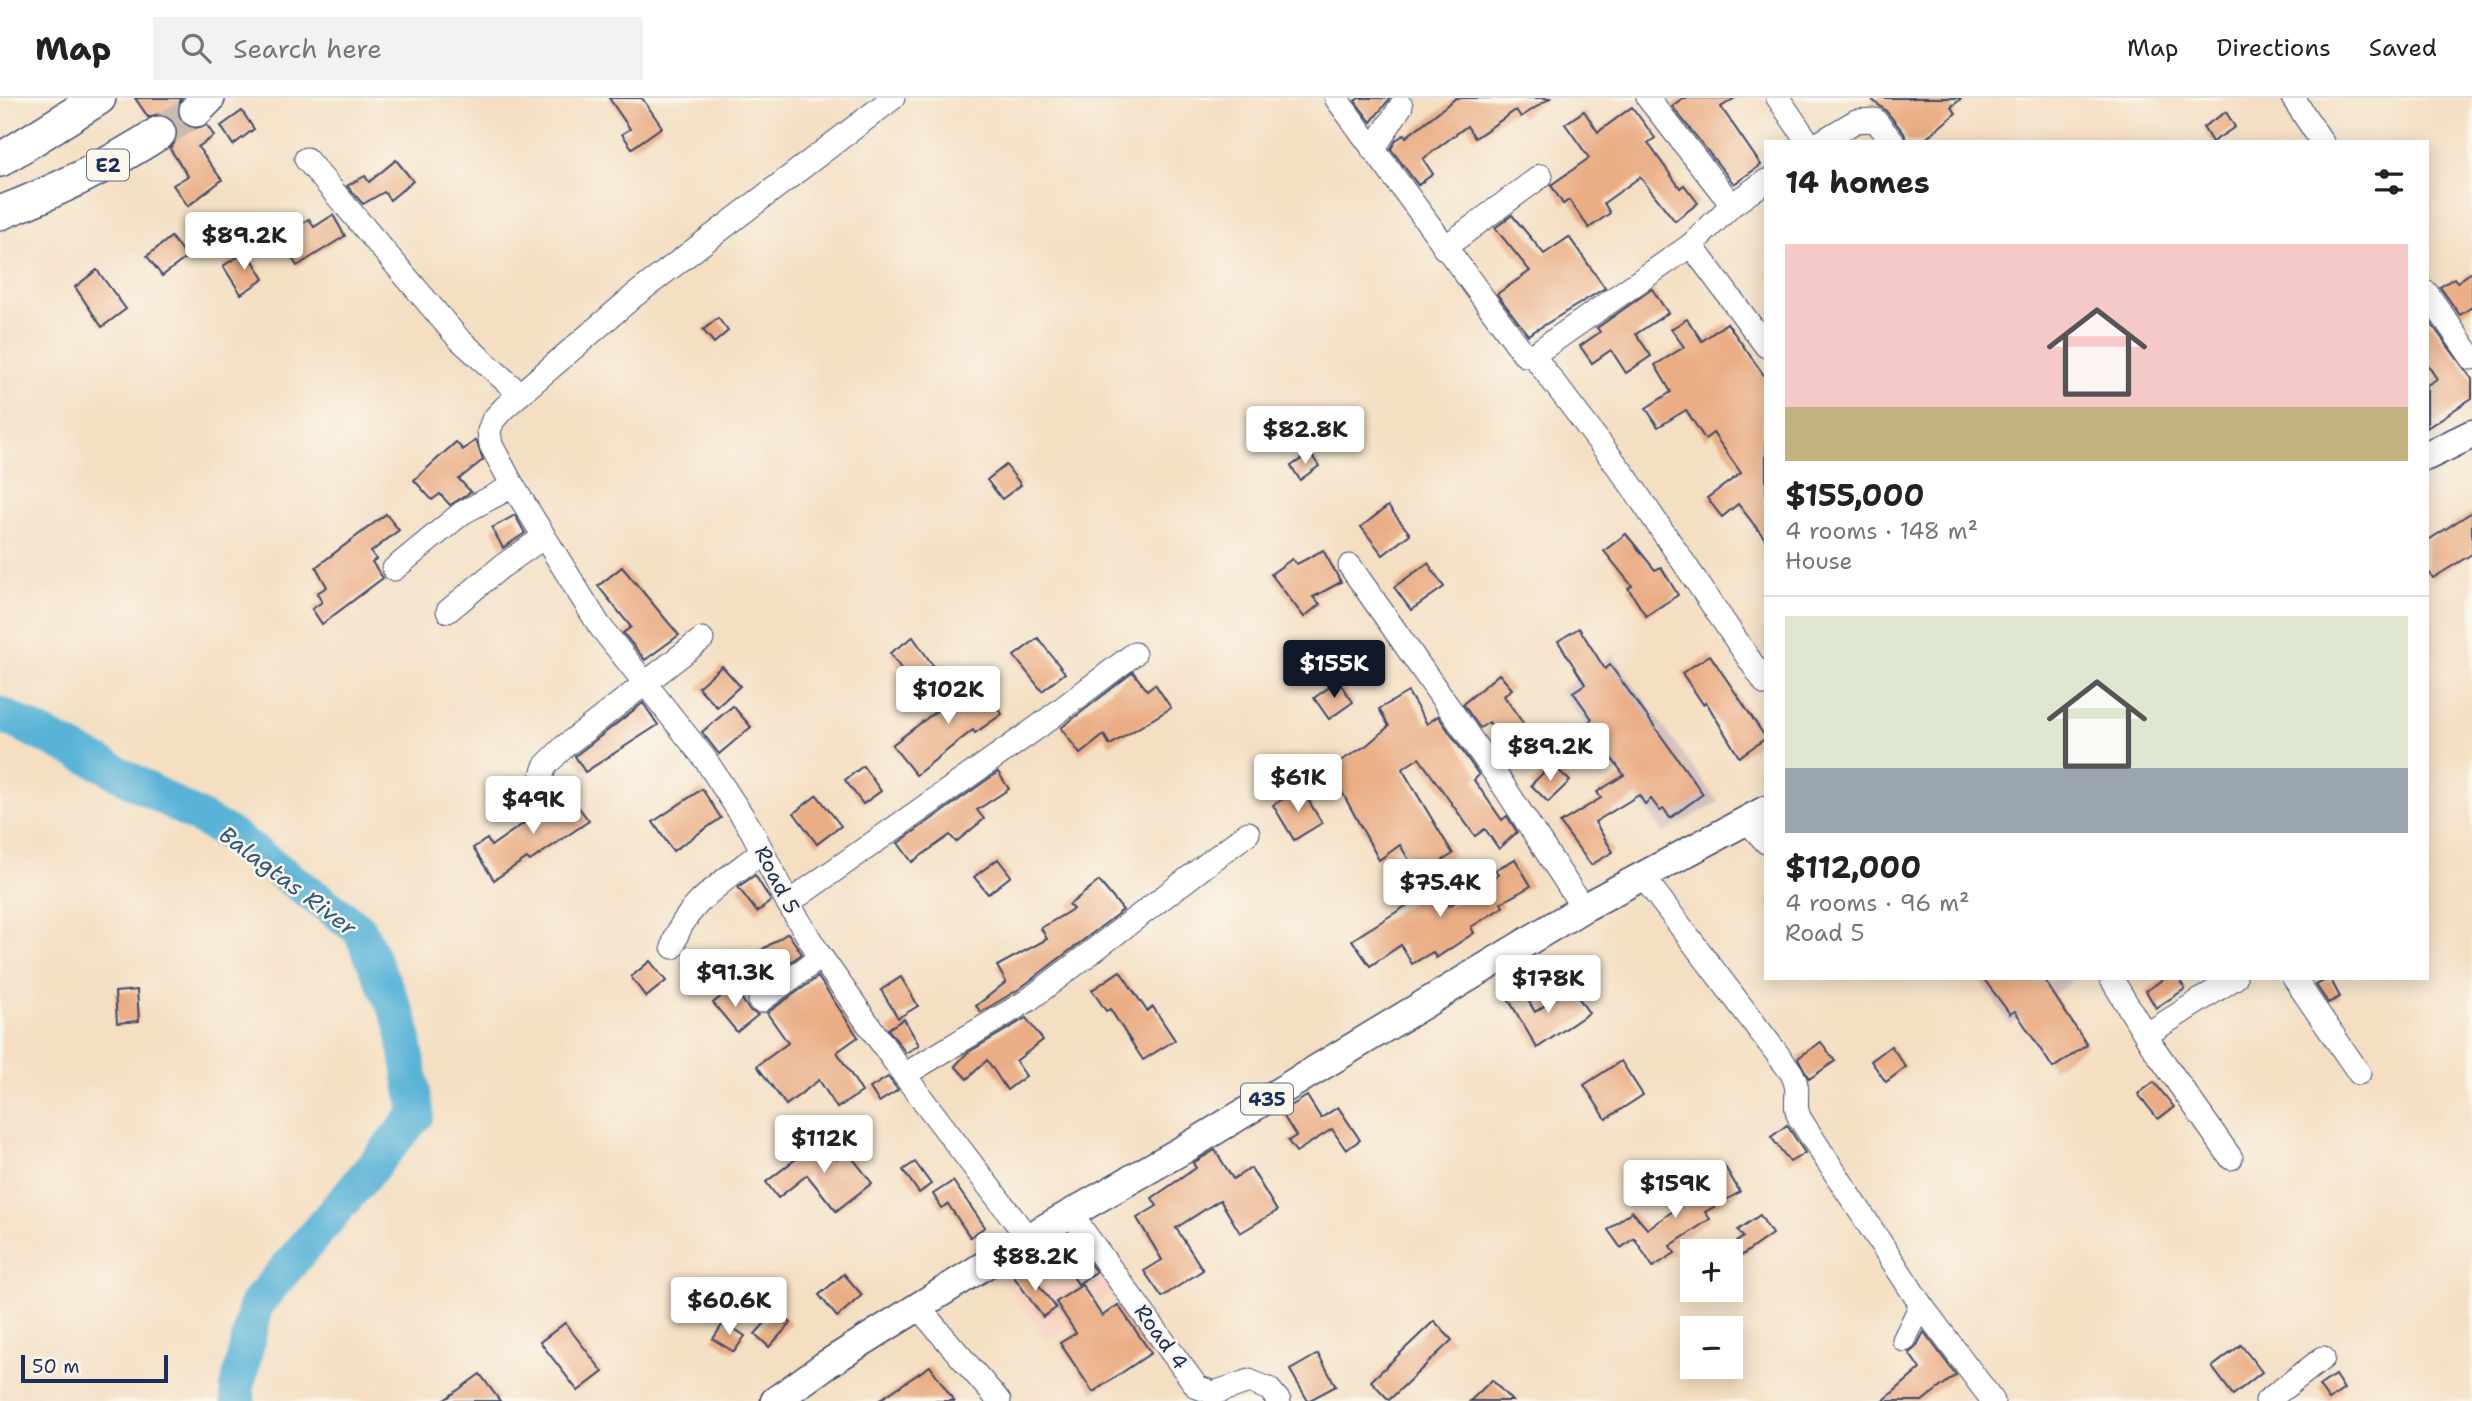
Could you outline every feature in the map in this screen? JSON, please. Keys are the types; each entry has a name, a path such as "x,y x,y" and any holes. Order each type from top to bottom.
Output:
{"highway":[{"path":"0,160 99,98"},
{"name":"E2","path":"0,213 55,192 116,161 159,133"}],"main road":[{"path":"2429,455 2472,434"},
{"name":"435","path":"775,1401 917,1306 1028,1238 1186,1148 1583,908 1644,878 1756,815"}],"street":[{"path":"306,159 458,338 520,394 635,295 893,98"},
{"path":"1336,98 1517,348 1525,355 1532,354 1691,245 1732,205 1764,181"},
{"path":"1648,98 1732,205"},
{"path":"1778,98 1807,140"},
{"path":"2293,98 2321,140"},
{"path":"1373,150 1401,106"},
{"path":"1824,140 1856,121 1875,120 1891,140"},
{"path":"1444,248 1541,176"},
{"path":"1691,245 1764,343"},
{"path":"2429,296 2472,358"},
{"path":"1532,354 1625,476 1764,681"},
{"name":"Road 5","path":"520,394 493,420 489,431 491,444 513,486 598,625 705,759 762,851 788,904 821,957 904,1075 1028,1238"},
{"path":"394,569 462,513 513,486"},
{"path":"448,611 501,567 544,537"},
{"path":"1350,566 1503,785 1583,908"},
{"path":"534,799 545,766 565,746 702,639"},
{"path":"788,904 1038,727 1134,654"},
{"path":"1756,815 1764,837"},
{"path":"904,1075 1027,1001 1248,833"},
{"path":"673,947 677,932 688,913 762,851"},
{"path":"1644,878 1790,1072 1799,1093 1796,1112 1800,1119 1921,1305 1993,1401"},
{"path":"760,1001 821,957"},
{"path":"2112,980 2146,1035 2231,1158"},
{"path":"2146,1035 2232,980"},
{"path":"2295,980 2359,1073"},
{"name":"Road 4","path":"1070,1213 1199,1394 1214,1393 1249,1381 1269,1389 1279,1401"},
{"path":"1904,1340 1921,1305"},
{"path":"917,1306 999,1401"},
{"path":"2267,1401 2323,1357"}],"shaded area":[{"path":"1612,655 1718,802 1664,833 1560,690"},
{"path":"1980,980 2071,982 2010,1024"},
{"path":"1074,1233 1117,1289 1047,1340 1001,1278"}],"building":[{"path":"135,98 181,98 177,114 182,123 192,129 207,125 214,136 198,147 222,180 188,206 173,185 188,176 170,149 176,141 176,123 169,116 159,114 148,117"},
{"path":"609,98 642,98 662,127 632,148 622,134 630,129"},
{"path":"1359,98 1390,98 1371,122 1355,101"},
{"path":"1456,98 1550,98 1521,117 1516,110 1475,138 1467,126 1423,159 1433,174 1418,185 1391,149 1396,140 1405,134 1406,137"},
{"path":"1683,98 1735,98 1721,107 1761,165 1734,184 1672,106"},
{"path":"1870,98 1962,98 1951,107 1956,113 1924,140 1906,140 1904,133 1886,111"},
{"path":"1632,107 1655,138 1648,143 1680,188 1684,185 1698,203 1675,221 1640,177 1604,203 1610,213 1589,228 1569,200 1563,204 1551,185 1589,158 1565,124 1584,111 1598,132"},
{"path":"242,111 254,129 233,145 221,126"},
{"path":"2226,112 2235,127 2211,140 2203,127"},
{"path":"396,160 413,181 390,200 384,192 363,204 347,186 365,176 369,182"},
{"path":"333,215 345,236 297,266 279,238 309,219 314,227"},
{"path":"1512,215 1544,254 1569,237 1605,288 1528,335 1497,294 1530,271 1495,228"},
{"path":"253,223 269,245 254,254 239,231"},
{"path":"171,237 187,257 162,276 147,256"},
{"path":"247,251 264,279 241,294 223,266"},
{"path":"97,270 126,309 102,327 75,287"},
{"path":"2472,272 2472,307 2460,315 2440,287 2454,278 2457,282"},
{"path":"1652,289 1668,313 1636,334 1651,356 1626,373 1611,350 1592,363 1580,346 1600,332 1597,328"},
{"path":"718,318 728,331 714,343 703,330"},
{"path":"1687,319 1702,341 1727,323 1764,375 1764,537 1738,504 1722,517 1707,498 1741,473 1713,433 1705,439 1686,410 1658,427 1646,408 1671,392 1655,365 1684,347 1671,329"},
{"path":"2429,322 2472,379 2472,398 2429,427 2429,384 2437,379 2429,367"},
{"path":"476,440 483,460 459,479 471,492 450,505 440,494 432,500 414,480 456,442 463,450"},
{"path":"1310,453 1319,466 1300,480 1291,466"},
{"path":"1006,465 1021,485 1002,499 987,480"},
{"path":"1388,506 1410,534 1383,555 1361,527"},
{"path":"2472,512 2472,554 2433,578 2429,572 2429,540"},
{"path":"386,514 399,530 371,552 376,559 372,562 383,578 322,624 312,609 322,602 317,593 327,587 316,567"},
{"path":"515,515 525,533 503,548 492,528"},
{"path":"1626,534 1655,570 1661,567 1678,595 1646,616 1628,588 1632,586 1604,551"},
{"path":"1323,550 1341,582 1313,597 1320,604 1304,617 1271,574 1292,559 1297,564"},
{"path":"1428,563 1444,587 1411,610 1394,587"},
{"path":"622,567 679,635 645,660 623,633 631,627 598,586"},
{"path":"1579,628 1605,669 1610,665 1703,794 1670,818 1664,809 1660,811 1651,799 1645,804 1639,795 1595,822 1613,852 1591,865 1560,823 1601,798 1597,792 1624,775 1601,744 1603,742 1589,722 1592,719 1573,692 1585,684 1558,641"},
{"path":"913,637 934,667 911,683 890,653"},
{"path":"1038,638 1065,673 1042,691 1014,656"},
{"path":"1710,655 1764,735 1764,739 1739,757 1706,702 1703,704 1682,673"},
{"path":"722,666 740,686 717,707 698,687"},
{"path":"1133,672 1147,690 1155,684 1171,708 1110,745 1104,735 1080,754 1061,728"},
{"path":"1499,674 1512,689 1504,696 1532,736 1510,752 1489,722 1480,728 1463,704"},
{"path":"978,678 1002,714 975,733 973,730 916,775 892,745 952,699 950,696"},
{"path":"1338,681 1353,702 1329,719 1314,698"},
{"path":"1408,692 1427,724 1438,716 1479,775 1474,780 1502,820 1507,816 1517,832 1499,849 1485,829 1475,836 1419,758 1402,769 1453,854 1418,875 1400,845 1379,860 1329,768 1367,745 1389,726 1379,709"},
{"path":"643,703 658,725 585,772 575,756"},
{"path":"733,706 751,727 719,754 702,732"},
{"path":"1552,764 1570,781 1548,802 1531,785"},
{"path":"863,766 881,791 863,804 845,780"},
{"path":"998,772 1009,789 977,810 984,819 956,842 950,835 912,862 898,843"},
{"path":"1301,788 1322,823 1294,840 1273,805"},
{"path":"565,789 589,821 530,861 527,858 494,880 473,848 487,839 491,846 543,810"},
{"path":"702,789 721,818 673,851 653,822"},
{"path":"817,795 841,826 817,844 794,813"},
{"path":"998,859 1011,876 988,894 974,877"},
{"path":"1515,859 1531,886 1501,903 1503,907 1471,927 1474,933 1436,958 1433,952 1412,964 1401,945 1370,966 1352,940 1436,887 1449,906 1498,875 1495,870"},
{"path":"755,875 771,901 757,912 738,887"},
{"path":"1099,881 1123,910 1019,989 981,1012 976,1006 1006,982 997,966 1047,939 1041,928 1073,909 1069,905"},
{"path":"788,933 802,954 767,978 752,956"},
{"path":"650,961 666,981 646,997 631,977"},
{"path":"1120,971 1147,1011 1153,1007 1175,1040 1143,1060 1110,1009 1106,1011 1092,990"},
{"path":"818,977 858,1037 837,1052 862,1092 837,1108 819,1080 786,1105 757,1066 788,1043 767,1013"},
{"path":"901,977 918,1006 898,1018 881,990"},
{"path":"1984,980 2044,980 2087,1045 2053,1068 2015,1011 2010,1014"},
{"path":"2162,980 2179,980 2185,989 2156,1008 2146,991"},
{"path":"2331,980 2340,997 2328,1003 2316,985"},
{"path":"734,986 749,1010 758,1015 737,1032 713,1003"},
{"path":"1520,987 1535,1012 1571,987 1589,1013 1537,1048 1506,995"},
{"path":"137,990 139,1021 117,1023 115,992"},
{"path":"1026,1018 1043,1040 1016,1061 1026,1076 1007,1090 987,1060 967,1079 955,1066 967,1053"},
{"path":"904,1019 919,1045 906,1053 888,1029"},
{"path":"1821,1042 1835,1061 1809,1079 1798,1058"},
{"path":"1891,1046 1906,1067 1886,1082 1871,1061"},
{"path":"1621,1061 1643,1095 1606,1119 1584,1085"},
{"path":"888,1077 898,1090 879,1102 870,1088"},
{"path":"2154,1082 2174,1107 2158,1119 2138,1094"},
{"path":"1307,1096 1321,1118 1338,1107 1360,1140 1346,1150 1332,1129 1296,1152 1288,1141 1296,1136 1281,1112"},
{"path":"1787,1125 1805,1153 1790,1162 1771,1137"},
{"path":"822,1139 837,1159 847,1151 872,1183 836,1211 807,1175 778,1198 766,1182"},
{"path":"1215,1150 1233,1179 1251,1168 1277,1211 1240,1233 1220,1200 1176,1228 1203,1270 1162,1297 1144,1271 1162,1260 1137,1218 1157,1206 1152,1198 1196,1168 1193,1163"},
{"path":"915,1162 931,1184 919,1193 903,1170"},
{"path":"1724,1165 1740,1192 1705,1212 1710,1219 1670,1246 1675,1253 1653,1267 1634,1238 1621,1248 1608,1230 1632,1211 1647,1229 1711,1185 1706,1176"},
{"path":"953,1181 985,1227 970,1237 948,1204 941,1208 933,1194"},
{"path":"1760,1215 1772,1234 1743,1255 1743,1239 1741,1239 1743,1237 1738,1230"},
{"path":"1077,1246 1096,1272 1078,1284 1060,1257"},
{"path":"1026,1268 1056,1308 1043,1317 1014,1277"},
{"path":"844,1274 862,1295 837,1317 819,1295"},
{"path":"1082,1285 1102,1316 1118,1305 1151,1353 1093,1392 1060,1343 1076,1333 1056,1302"},
{"path":"777,1310 791,1323 769,1347 755,1334"},
{"path":"1434,1321 1452,1340 1389,1400 1371,1381"},
{"path":"724,1322 745,1336 734,1352 713,1339"},
{"path":"565,1323 603,1372 578,1391 540,1342"},
{"path":"1924,1332 1956,1375 1922,1401 1883,1401 1920,1369 1909,1353 1916,1347"},
{"path":"2241,1345 2262,1372 2233,1395 2212,1367"},
{"path":"1318,1354 1336,1386 1308,1401 1290,1370"},
{"path":"930,1366 954,1401 878,1401"},
{"path":"480,1374 500,1401 443,1401"},
{"path":"2335,1375 2344,1389 2329,1400 2319,1386"},
{"path":"1492,1380 1512,1401 1470,1401"}],"waterway":[{"name":"Balagtas River","path":"0,714 102,764 231,835 359,929 401,1021 417,1114 256,1304 237,1389 238,1401"}],"tunnel":[{"path":"159,133 196,110"}]}
